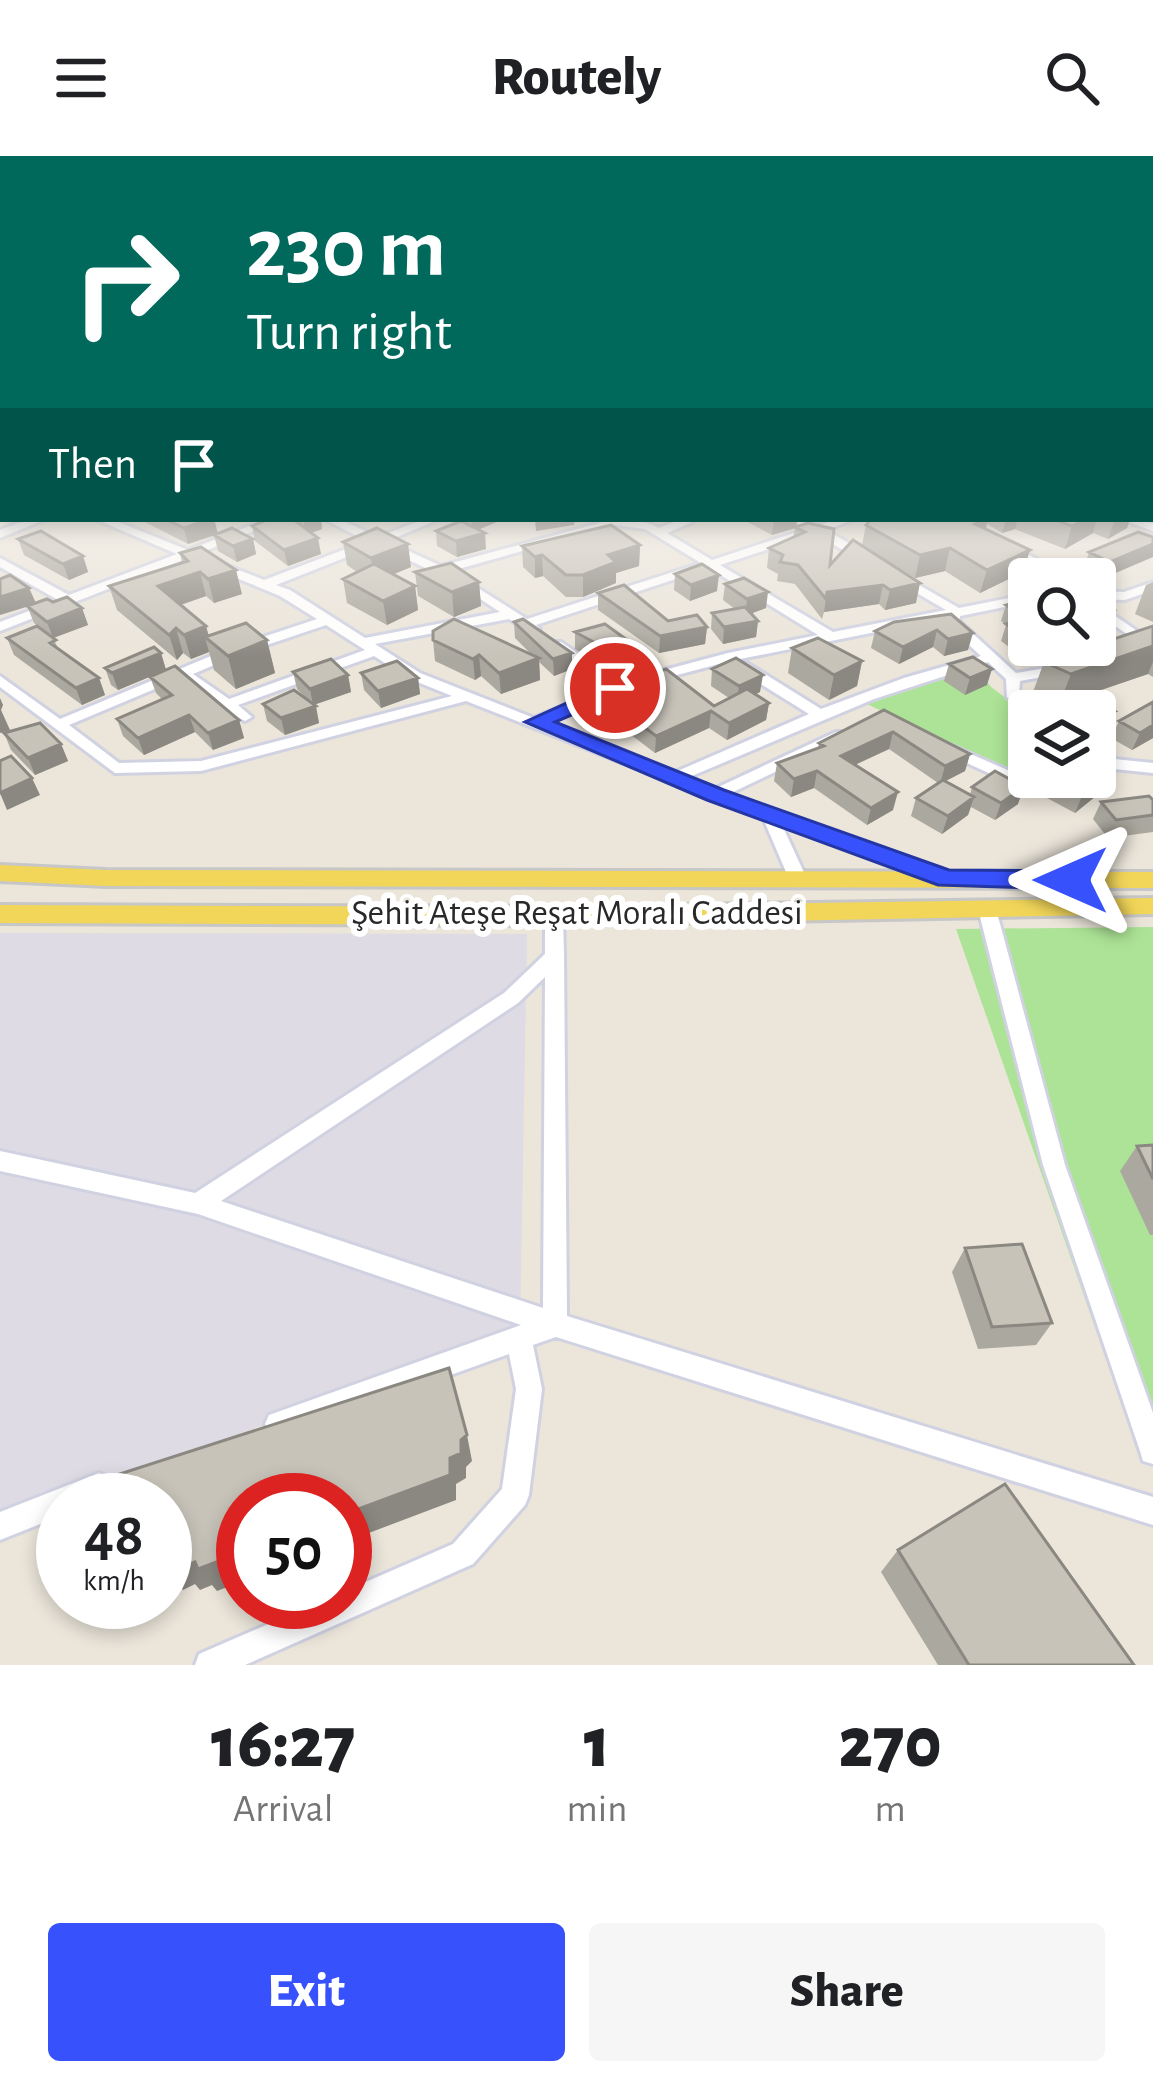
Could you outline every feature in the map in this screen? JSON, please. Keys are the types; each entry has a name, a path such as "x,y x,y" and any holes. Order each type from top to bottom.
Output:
{"main road":[{"path":"0,873 106,878 1153,880"},
{"name":"Şehit Ateşe Reşat Moralı Caddesi","path":"0,914 554,916 1153,906"}],"street":[{"path":"0,534 32,522"},
{"path":"108,522 266,584 415,676 716,795 947,879"},
{"path":"0,627 270,522"},
{"path":"337,522 440,570 512,614 615,688"},
{"path":"266,584 426,522"},
{"path":"440,570 602,522"},
{"path":"634,522 717,565 829,636"},
{"path":"658,532 685,522"},
{"path":"803,522 876,564"},
{"path":"526,624 840,522"},
{"path":"1001,544 1027,558"},
{"path":"1019,554 1024,558"},
{"path":"0,562 70,601"},
{"path":"896,575 954,610"},
{"path":"1116,596 1153,586"},
{"path":"536,722 615,688 728,657 1008,602"},
{"path":"954,610 952,622 1013,678"},
{"path":"226,705 367,647 512,614"},
{"path":"1116,620 1149,641"},
{"path":"35,730 326,621"},
{"path":"1121,649 1149,641"},
{"path":"728,657 819,714"},
{"path":"674,778 848,701 915,676 991,658"},
{"path":"1013,678 1078,667"},
{"path":"184,674 245,717"},
{"path":"1012,690 1013,678"},
{"path":"0,680 115,768 201,766 469,696"},
{"path":"848,701 880,716"},
{"path":"716,795 859,726"},
{"path":"934,742 1008,776"},
{"path":"1116,763 1153,768"},
{"path":"769,814 798,879"},
{"path":"987,909 1054,1165 1153,1446"},
{"path":"554,916 555,1324"},
{"path":"198,1204 511,998 555,955"},
{"path":"0,1161 198,1204 555,1324 1153,1511"},
{"path":"255,1432 555,1324"},
{"path":"210,1665 464,1554 515,1495 529,1389 519,1337"},
{"path":"0,1526 36,1511"}],"shaded area":[{"path":"0,933 527,934 520,1328 135,1473 36,1473 36,1510 0,1524"}],"green space":[{"path":"978,668 991,687 1008,700 1008,773 865,703 920,679"},
{"path":"1153,927 1153,1460 1140,1456 956,929"}],"building":[{"path":"171,522 202,522 184,528"},
{"path":"297,522 318,538 284,550 252,526"},
{"path":"463,522 485,533 456,541 436,531"},
{"path":"979,522 975,524 1030,550 987,570 950,548 920,555 866,525"},
{"path":"808,523 834,529 830,565 853,540 920,583 890,590 883,585 827,592 826,599 798,565 780,562 783,555 769,548 805,532 795,527"},
{"path":"611,525 640,545 608,555 616,562 583,575 566,575 522,546"},
{"path":"232,528 253,539 233,546 214,535"},
{"path":"377,528 408,544 371,558 343,542"},
{"path":"41,531 83,556 63,564 18,539"},
{"path":"1138,532 1153,537 1153,544 1116,559 1089,552"},
{"path":"201,547 236,570 208,579 200,572 158,586 206,626 184,635 176,628 169,635 109,586 188,561 180,553"},
{"path":"451,563 479,582 452,592 415,572"},
{"path":"374,564 415,586 383,601 343,579"},
{"path":"702,564 719,575 691,585 675,574"},
{"path":"10,575 29,588 0,597 0,579"},
{"path":"744,578 768,592 747,599 725,584"},
{"path":"624,585 668,621 697,615 707,627 660,636 598,593"},
{"path":"67,597 82,608 47,622 27,606 47,599"},
{"path":"745,607 758,621 724,627 712,613"},
{"path":"951,614 973,633 948,639 937,630 903,647 875,631 894,622"},
{"path":"454,619 539,658 499,673 479,655 473,659 433,640 433,631"},
{"path":"523,619 572,653 553,659 514,622"},
{"path":"246,623 267,640 228,656 205,637"},
{"path":"605,624 627,640 603,647 575,632"},
{"path":"37,626 56,640 50,643 99,678 76,688 7,638"},
{"path":"1153,626 1153,646 1116,659 1116,638"},
{"path":"818,638 862,661 834,675 792,648"},
{"path":"154,647 161,653 112,673 105,668"},
{"path":"973,657 992,669 970,678 949,664"},
{"path":"736,658 763,675 739,686 712,669"},
{"path":"331,659 348,675 310,689 293,672"},
{"path":"397,661 418,678 378,691 361,673"},
{"path":"175,666 239,720 208,733 189,715 138,738 117,719 172,695 150,677"},
{"path":"1053,666 1094,666 1071,674"},
{"path":"666,669 714,706 747,689 769,703 729,723 711,711 656,736 599,693"},
{"path":"294,690 316,706 281,718 263,704"},
{"path":"1153,702 1153,725 1140,733 1119,721"},
{"path":"884,710 970,754 945,766 893,732 841,756 898,792 871,808 817,771 794,779 777,763 824,746 819,743"},
{"path":"40,723 61,744 28,758 4,733"},
{"path":"11,756 32,778 0,793 0,761"},
{"path":"995,771 1008,778 1008,798 1001,803 972,787"},
{"path":"943,780 974,797 948,816 916,798"},
{"path":"1149,796 1153,815 1116,820 1101,802"},
{"path":"1153,1145 1153,1179 1137,1146"},
{"path":"1022,1244 1052,1323 992,1327 965,1248"},
{"path":"449,1368 467,1435 461,1440 461,1453 450,1458 450,1475 372,1504 372,1473 216,1473 216,1562 198,1569 192,1563 192,1473 123,1473"},
{"path":"1005,1484 1134,1665 969,1665 898,1550"}],"route":[{"path":"615,688 536,722 716,795 947,879 1071,880"}]}
